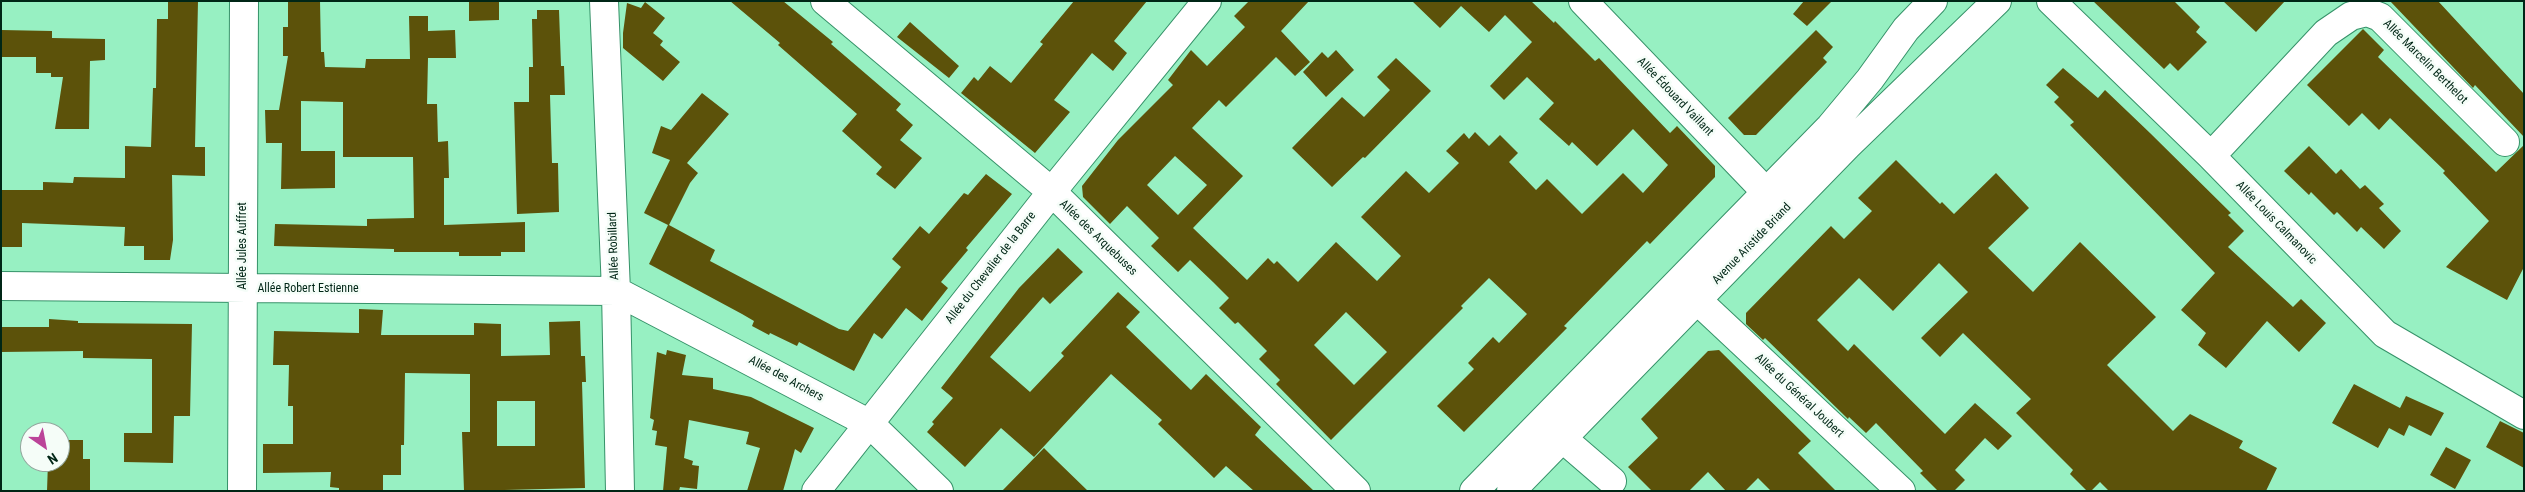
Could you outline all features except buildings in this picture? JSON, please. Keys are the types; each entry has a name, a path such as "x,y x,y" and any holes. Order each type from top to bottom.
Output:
{"street":[{"name":"Allée Jules Auffret","path":"242,491 244,1"},
{"name":"Allée Robillard","path":"604,1 616,291 620,491"},
{"name":"Allée des Arquebuses","path":"825,1 1052,192 1356,491"},
{"name":"Allée du Chevalier de la Barre","path":"816,491 1052,192 1207,1"},
{"name":"Allée Édouard Vaillant","path":"1583,1 1767,193"},
{"name":"Avenue Aristide Briand","path":"1474,491 1767,193 1836,120 1870,79 1906,29 1933,1"},
{"name":"Avenue Aristide Briand","path":"1510,491 1847,146 1997,1"},
{"name":"Allée Louis Calmanovic","path":"2051,1 2211,156 2385,334 2524,415"},
{"name":"Allée Marcelin Berthelot","path":"2211,156 2326,33 2351,16 2368,12 2380,17 2505,142"},
{"name":"Allée Robert Estienne","path":"1,286 616,291"},
{"name":"Allée des Archers","path":"616,291 870,424 939,491"},
{"name":"Allée du Général Joubert","path":"1696,300 1901,491"},
{"path":"1562,438 1612,481"}]}
